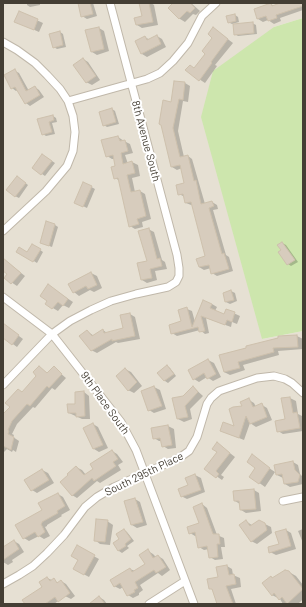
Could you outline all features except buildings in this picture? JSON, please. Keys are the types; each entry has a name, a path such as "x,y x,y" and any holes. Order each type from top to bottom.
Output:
{"street":[{"name":"8th Avenue South","path":"52,334 70,321 111,301 168,287 174,284 178,279 179,268 177,255 110,3"},
{"path":"68,101 147,79 160,73 173,61 188,43 202,16 216,3"},
{"path":"3,42 17,50 48,75 60,89 68,101 73,116 75,132 73,151 67,166 46,191 3,231"},
{"name":"9th Place South","path":"3,297 52,334 121,422 136,450 194,604"},
{"path":"3,385 52,334"},
{"name":"South 295th Place","path":"3,584 19,576 47,554 64,535 85,507 97,497 114,487 179,458 189,451 197,437 207,404 214,394 240,383 269,376 280,377 292,382 303,393"},
{"path":"283,501 303,497"},
{"path":"149,604 185,581"}],"shaded area":[{"path":"3,3 303,3 303,18 274,27 262,339 303,331 303,604 3,604"}],"green space":[{"path":"303,18 303,331 262,339 201,117 213,71 274,27"}]}
